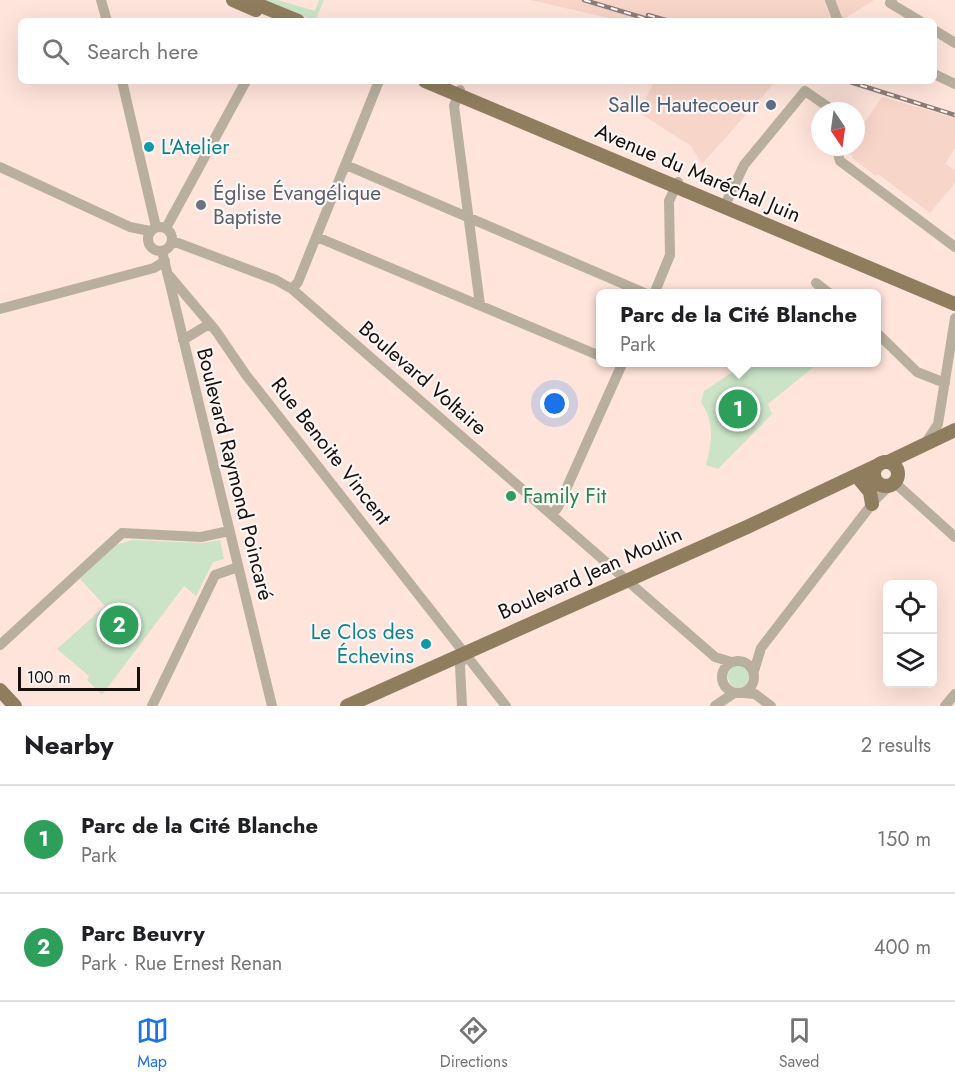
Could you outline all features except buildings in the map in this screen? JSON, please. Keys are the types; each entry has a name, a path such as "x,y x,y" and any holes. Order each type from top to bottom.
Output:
{"main road":[{"path":"232,0 277,18"},
{"path":"247,0 278,18"},
{"name":"Avenue du Maréchal Juin","path":"434,84 459,92 677,183 955,304"},
{"name":"Avenue du Maréchal Juin","path":"445,84 459,92"},
{"name":"Avenue du Maréchal Juin","path":"677,183 727,201 955,296"},
{"path":"886,475 927,442 955,430"},
{"path":"886,475 910,459 955,438"},
{"name":"Boulevard Jean Moulin","path":"347,706 856,479 886,475"},
{"path":"856,479 870,492 874,502"},
{"path":"0,690 15,706"}],"street":[{"path":"101,0 106,18"},
{"path":"892,0 890,3 915,18"},
{"path":"831,2 837,18"},
{"path":"937,32 955,43"},
{"path":"937,75 955,84"},
{"path":"123,84 157,229"},
{"path":"163,256 151,247 147,240 157,229 244,84"},
{"path":"292,290 317,237 378,84"},
{"path":"727,201 744,165 805,91 821,102"},
{"path":"459,92 454,106 480,305"},
{"path":"839,156 840,161 955,247"},
{"path":"346,165 635,289"},
{"path":"0,167 130,227 157,229 171,235 171,243 154,268 0,309"},
{"path":"656,289 670,255 669,201 677,183"},
{"path":"317,237 596,354"},
{"name":"Boulevard Voltaire","path":"171,243 178,243 276,280 292,290 715,657"},
{"name":"Boulevard Raymond Poincaré","path":"163,256 272,706"},
{"name":"Rue Benoite Vincent","path":"167,273 506,706"},
{"path":"816,283 824,289"},
{"path":"927,442 938,424 955,318"},
{"path":"183,340 209,324"},
{"path":"881,337 917,372 945,382"},
{"path":"552,515 558,507 618,367"},
{"path":"716,705 750,688 761,648 874,502 886,475 955,537"},
{"path":"0,645 122,533 201,537 229,531"},
{"path":"152,706 215,575 238,567"},
{"path":"716,705 724,668 761,648"},
{"path":"462,706 460,666 464,654"},
{"path":"715,657 736,661 754,676 768,703 755,694 738,693 722,680 715,657"},
{"path":"945,706 955,694"}],"shaded area":[{"path":"530,0 874,0 846,18 609,18"},
{"path":"653,84 773,84 702,164 691,146 638,112"},
{"path":"882,97 955,118 955,148 945,164 955,170 955,183 930,213 878,174 876,176 852,158 853,156 865,156 865,122"}],"green space":[{"path":"266,0 278,0 315,11 319,0 324,0 316,18 308,18"},
{"path":"740,367 814,367 768,404 772,414 718,469 706,465 711,433 709,418 701,402 704,391"},
{"path":"132,540 203,543 220,540 224,559 213,562 196,596 184,586 102,695 87,680 89,676 57,649 105,606 80,579 116,545"},
{"path":"741,665 748,669 750,676 745,686 738,688 731,686 727,675 733,666"}],"railway":[{"path":"584,0 644,18"},
{"path":"648,15 658,18"},
{"path":"857,84 955,115"}],"place":[{"name":"Salle Hautecoeur","path":"771,105"},
{"name":"L'Atelier","path":"149,147"},
{"name":"Église Évangélique Baptiste","path":"201,205"},
{"name":"Parc de la Cité Blanche","path":"738,409"},
{"name":"Family Fit","path":"511,496"},
{"name":"Parc Beuvry","path":"119,625"},
{"name":"Le Clos des Échevins","path":"426,644"}]}
